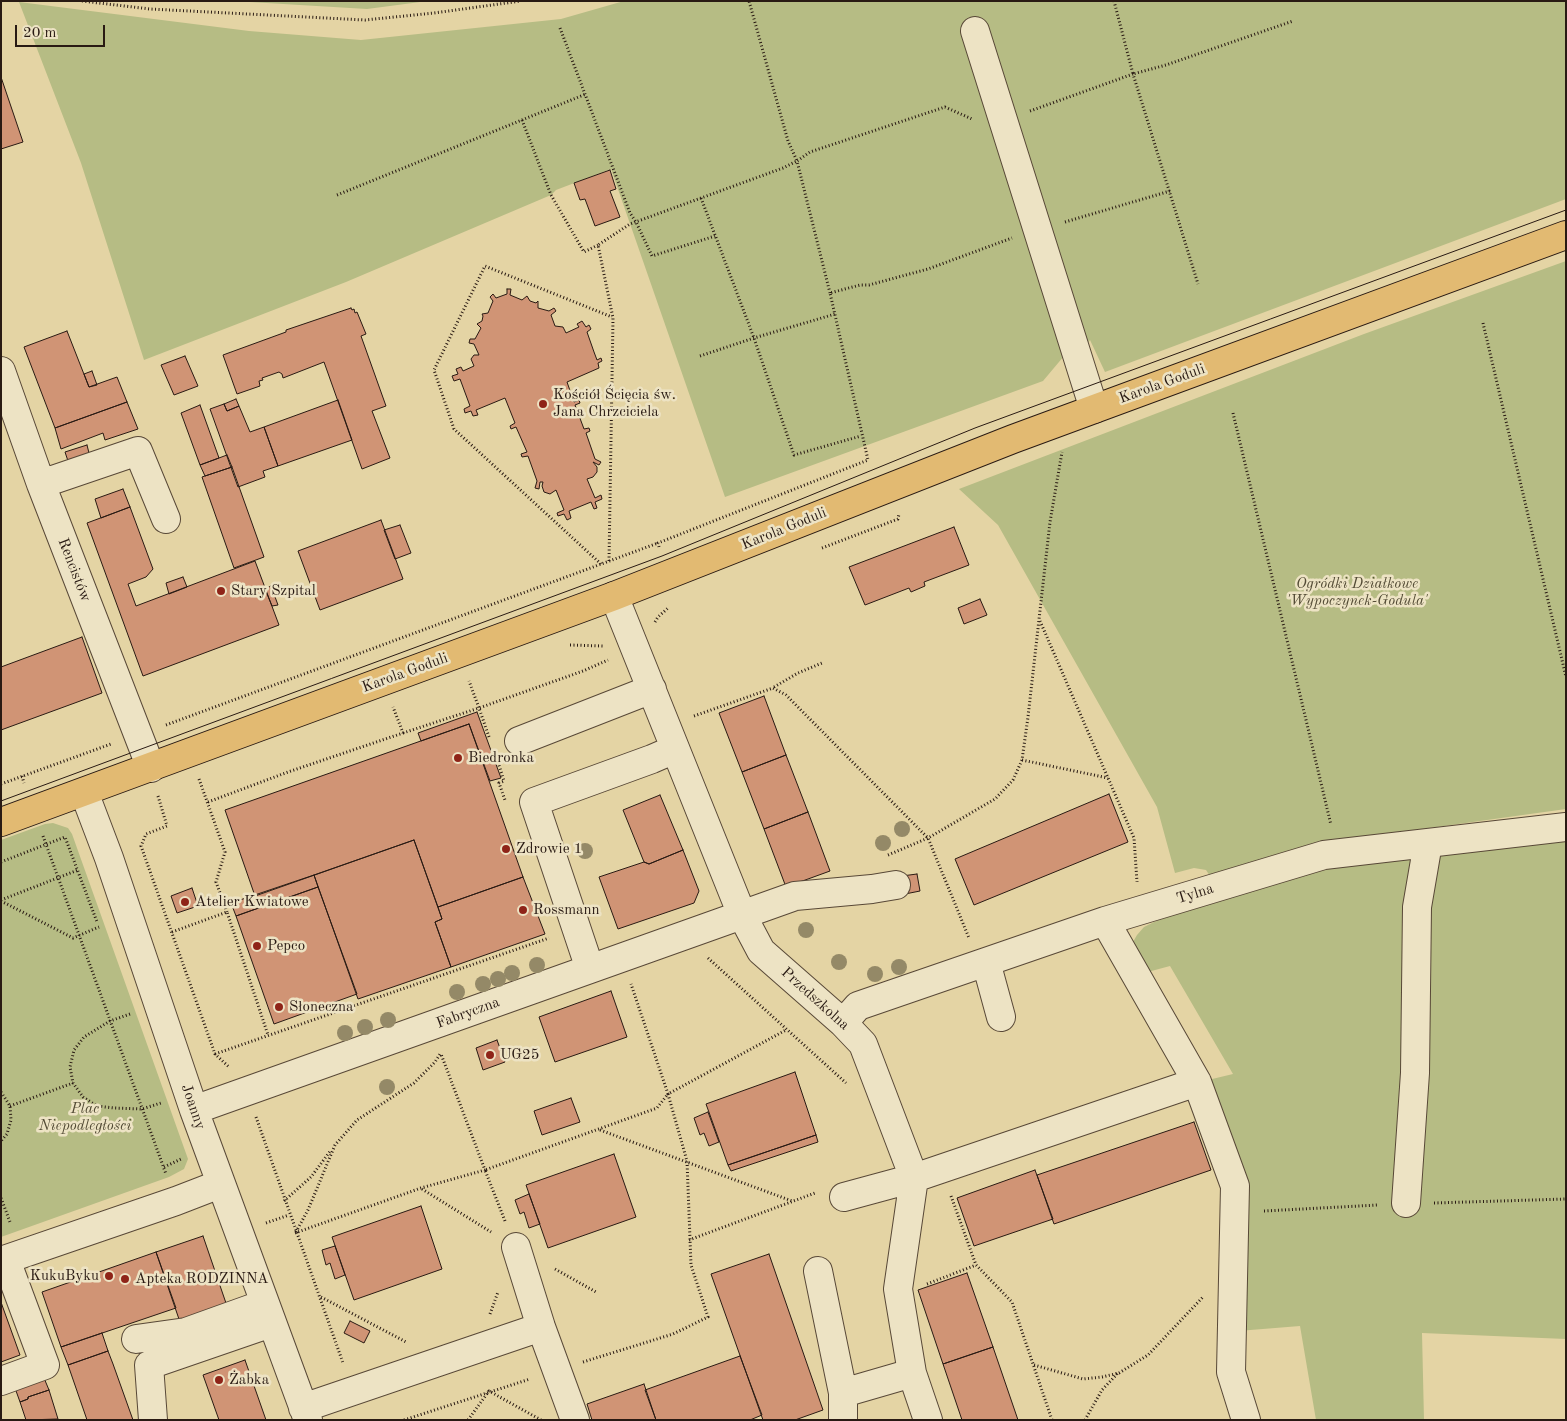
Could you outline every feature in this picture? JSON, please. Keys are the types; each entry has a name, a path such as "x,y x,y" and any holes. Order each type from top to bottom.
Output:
{"main road":[{"name":"Karola Goduli","path":"1,822 614,596 1004,442 1566,235"}],"street":[{"path":"975,31 1094,409"},
{"name":"Rencistów","path":"1,371 41,484 151,768"},
{"path":"41,484 138,451 166,519"},
{"name":"Przedszkolna","path":"614,596 742,915 761,951 843,1023 863,1044 914,1178 898,1289 912,1373 928,1420"},
{"path":"519,741 652,689"},
{"path":"590,969 534,802 675,749"},
{"name":"Joanny","path":"84,792 220,1184 305,1414"},
{"name":"Tylna","path":"843,1023 858,1006 978,952 1105,921 1324,855 1566,827"},
{"path":"1406,1203 1415,1073 1417,907 1428,843"},
{"name":"Fabryczna","path":"194,1110 794,896 896,885"},
{"path":"1105,921 1197,1082 1235,1186 1231,1372 1246,1420"},
{"path":"978,952 1001,1016"},
{"path":"844,1197 914,1178 1197,1082"},
{"path":"1,1381 46,1365 4,1260 220,1184"},
{"path":"516,1247 575,1420"},
{"path":"818,1271 843,1407 912,1373"},
{"path":"136,1339 186,1332 267,1313"},
{"path":"153,1420 148,1365 267,1313"},
{"path":"305,1414 352,1390 442,1362 542,1327"}],"path":[{"path":"82,1 150,9 365,20 521,1"},
{"path":"178,721 658,544 868,460 798,161 788,142 749,1"},
{"path":"1114,1 1133,74 1198,284"},
{"path":"522,120 551,195 584,252 630,224 783,168 798,161 810,152 945,107 981,124 1004,121 1133,74 1166,65 1293,21"},
{"path":"560,28 630,213 652,256 715,236"},
{"path":"337,195 586,94"},
{"path":"830,293 860,285 869,286 928,269 1037,230 1170,191"},
{"path":"701,198 754,338 794,455 861,436"},
{"path":"598,245 613,318 609,561"},
{"path":"601,564 454,430 434,370 485,266 613,318"},
{"path":"700,356 835,314"},
{"path":"1483,323 1566,677"},
{"path":"1233,413 1332,826"},
{"path":"885,856 928,838 995,800 1013,780 1022,760 1050,522 1063,443"},
{"path":"658,544 669,574"},
{"path":"1039,619 1134,838 1137,875"},
{"path":"208,802 288,772 479,708 583,671 610,659 605,646 562,645"},
{"path":"689,718 773,688 798,673 822,663"},
{"path":"468,678 492,744"},
{"path":"773,688 786,695 928,838 978,952"},
{"path":"393,706 403,733"},
{"path":"1,784 118,741"},
{"path":"495,753 504,781 499,782 508,808"},
{"path":"1022,760 1108,778"},
{"path":"191,782 199,778"},
{"path":"201,784 225,852 216,882 268,1036"},
{"path":"166,791 157,794 167,826 146,834 141,846 215,1054 241,1078 352,1390"},
{"path":"1,862 65,837 102,936"},
{"path":"46,845 167,1177"},
{"path":"1,900 78,870"},
{"path":"1,900 73,938 99,927"},
{"path":"172,932 227,912"},
{"path":"215,1054 553,937"},
{"path":"707,957 852,1088"},
{"path":"404,1420 489,1391 673,1334 708,1317 691,1265 687,1162 668,1094 628,978 618,959"},
{"path":"128,1005 134,1023"},
{"path":"131,1014 110,1021 84,1038 74,1050 70,1066 73,1083 83,1096 97,1106 142,1109 161,1102 164,1111"},
{"path":"431,1026 516,1247"},
{"path":"296,1233 421,1188 485,1170 600,1130 656,1108 668,1094 786,1030"},
{"path":"284,1201 311,1177 357,1120 414,1083 435,1062 441,1053"},
{"path":"10,1106 73,1083"},
{"path":"1,1092 10,1106 11,1120 7,1134 1,1141"},
{"path":"600,1130 792,1201"},
{"path":"296,1233 308,1210 335,1145"},
{"path":"164,1167 181,1160 178,1152"},
{"path":"941,1169 976,1266 1012,1302 1052,1420"},
{"path":"689,1240 838,1185 844,1197"},
{"path":"1,1198 10,1222"},
{"path":"264,1223 289,1215"},
{"path":"922,1286 976,1266"},
{"path":"1085,1420 1102,1390 1118,1373 1148,1355 1233,1266"},
{"path":"320,1296 407,1342"},
{"path":"1034,1364 1083,1379 1118,1373"},
{"path":"468,1420 489,1391"},
{"path":"489,1391 541,1420"}],"green space":[{"path":"233,1 428,1 367,9"},
{"path":"624,1 1566,1 1566,199 1105,372 1090,340 1086,346 1064,356 1043,381 725,497 611,169 556,190 551,195 346,282 144,360 81,163 19,2 249,31 361,40 561,19"},
{"name":"Ogródki Działkowe 'Wypoczynek-Godula'","path":"1566,261 1566,809 1336,841 1212,879 1206,870 1194,868 1175,873 1157,807 998,525 959,489 1364,334"},
{"name":"Plac Niepodległości","path":"53,823 68,828 72,834 188,1159 184,1169 169,1177 1,1237 1,840 45,824"},
{"path":"1566,838 1566,1339 1422,1333 1424,1420 1316,1420 1300,1326 1238,1331 1243,1185 1208,1080 1233,1074 1170,966 1144,973 1133,949 1133,942 1144,927 1154,922 1184,911 1327,869"}],"building":[{"path":"1,77 23,142 1,149"},
{"path":"610,170 616,189 610,191 620,217 595,226 585,199 580,200 574,183"},
{"name":"Kościół Ścięcia św. Jana Chrzciciela","path":"507,289 511,289 510,295 522,300 527,296 530,301 536,303 538,301 538,308 549,311 554,308 556,311 551,315 555,326 563,327 566,333 579,327 577,324 582,321 586,327 589,325 591,329 587,332 594,352 597,360 601,358 602,361 598,363 599,368 567,382 574,402 579,400 580,403 575,405 584,429 589,428 590,431 586,433 595,459 601,462 599,465 593,462 597,467 597,472 593,477 587,479 595,498 601,495 602,499 595,502 597,508 594,509 591,502 569,511 571,518 567,520 564,514 558,516 557,513 564,510 556,490 550,494 544,492 543,482 540,482 539,489 535,488 537,481 528,456 522,457 521,454 527,452 516,427 511,429 510,426 515,423 505,398 476,410 478,415 473,416 471,411 465,413 464,409 470,406 460,379 454,381 452,376 458,374 456,369 461,367 463,371 474,366 471,359 474,355 479,355 474,344 469,343 470,339 475,339 481,328 477,324 482,321 482,314 488,313 493,301 490,297 493,294 496,298 507,294"},
{"path":"351,308 352,310 354,309 355,313 357,312 366,334 361,336 386,406 372,411 390,458 362,469 324,362 283,378 279,372 262,378 263,380 259,381 260,386 237,394 223,355 286,332 286,330"},
{"path":"67,331 89,387 117,377 127,402 55,428 24,347"},
{"path":"185,356 198,386 174,395 161,365"},
{"path":"92,371 97,385 89,387 84,374"},
{"path":"236,399 239,406 227,411 224,404"},
{"path":"338,400 352,440 278,466 264,427"},
{"path":"127,402 138,429 105,440 103,433 61,449 55,428"},
{"path":"224,404 227,411 239,406 250,432 264,427 278,466 263,471 265,477 238,487 210,409"},
{"path":"200,405 219,458 200,465 181,413"},
{"path":"87,445 90,457 69,464 65,452"},
{"path":"227,455 232,467 205,476 200,465"},
{"path":"232,467 264,557 234,568 202,477"},
{"path":"123,489 130,507 101,518 95,499"},
{"name":"Stary Szpital","path":"130,507 153,569 146,577 128,584 136,606 255,561 279,625 143,676 87,523"},
{"path":"381,520 403,579 320,610 298,551"},
{"path":"400,525 411,553 395,559 384,530"},
{"path":"954,527 969,565 924,582 925,586 911,592 909,588 865,605 849,567"},
{"path":"183,577 187,587 169,594 166,583"},
{"path":"271,586 278,605 272,606 265,589"},
{"path":"980,599 987,615 964,624 958,608"},
{"path":"82,637 102,693 1,730 1,667"},
{"path":"764,696 786,755 742,772 719,713"},
{"path":"477,712 501,778 490,781 469,724 421,741 418,733"},
{"path":"469,724 523,877 438,907 414,840 255,896 225,810"},
{"path":"786,755 808,812 764,829 742,772"},
{"path":"1109,794 1128,842 974,905 955,859"},
{"path":"660,795 683,850 649,864 644,862 623,810"},
{"path":"808,812 830,871 786,887 764,829"},
{"path":"414,840 442,919 435,922 451,967 358,999 314,875"},
{"path":"683,850 699,891 694,903 618,929 599,877 644,862 649,864"},
{"path":"917,874 920,891 905,894 902,876"},
{"path":"314,875 318,887 236,916 231,903"},
{"path":"523,877 545,934 451,967 435,922 442,919 438,907"},
{"path":"318,887 357,994 274,1024 236,916"},
{"path":"192,888 198,906 177,913 171,896"},
{"path":"611,991 627,1037 555,1062 539,1017"},
{"name":"UG25","path":"497,1040 505,1062 483,1070 476,1048"},
{"path":"795,1072 816,1135 728,1165 706,1104"},
{"path":"571,1098 580,1122 542,1135 534,1111"},
{"path":"708,1112 719,1142 709,1146 704,1133 700,1135 694,1118"},
{"path":"1194,1122 1211,1170 1054,1224 1037,1175"},
{"path":"816,1135 818,1142 731,1171 728,1165"},
{"path":"614,1154 636,1217 548,1248 526,1185"},
{"path":"1035,1170 1053,1219 974,1246 957,1198"},
{"path":"529,1194 540,1224 529,1228 524,1212 520,1214 515,1200"},
{"path":"421,1206 442,1269 354,1300 332,1237"},
{"path":"203,1236 228,1309 181,1325 156,1252"},
{"path":"335,1246 345,1275 335,1279 330,1263 326,1265 322,1250"},
{"path":"156,1252 176,1308 61,1347 42,1292"},
{"path":"769,1254 823,1410 795,1420 763,1420 711,1274"},
{"path":"967,1273 993,1347 943,1364 918,1290"},
{"path":"1,1306 20,1355 1,1362"},
{"path":"350,1321 370,1331 364,1343 344,1333"},
{"path":"102,1333 108,1351 68,1365 61,1347"},
{"path":"993,1347 1018,1420 962,1420 943,1364"},
{"path":"108,1351 133,1420 87,1420 68,1365"},
{"path":"740,1356 762,1415 750,1420 656,1420 645,1390"},
{"path":"245,1360 266,1420 219,1420 203,1375"},
{"path":"44,1378 49,1390 28,1397 28,1399 20,1402 15,1388"},
{"path":"644,1384 656,1420 592,1420 587,1404"},
{"path":"49,1390 58,1419 26,1420 20,1402 28,1399 28,1397"}],"tram line":[{"path":"1,801 662,556 975,428 1566,210"}],"place":[{"name":"Kościół Ścięcia św. Jana Chrzciciela","path":"543,404"},
{"name":"Stary Szpital","path":"221,591"},
{"name":"Biedronka","path":"458,758"},
{"name":"Zdrowie 1","path":"506,849"},
{"name":"Atelier Kwiatowe","path":"185,902"},
{"name":"Rossmann","path":"523,910"},
{"name":"Pepco","path":"257,946"},
{"name":"Słoneczna","path":"279,1007"},
{"name":"UG25","path":"490,1055"},
{"name":"KukuByku","path":"109,1276"},
{"name":"Apteka RODZINNA","path":"125,1279"},
{"name":"Żabka","path":"219,1380"}]}
